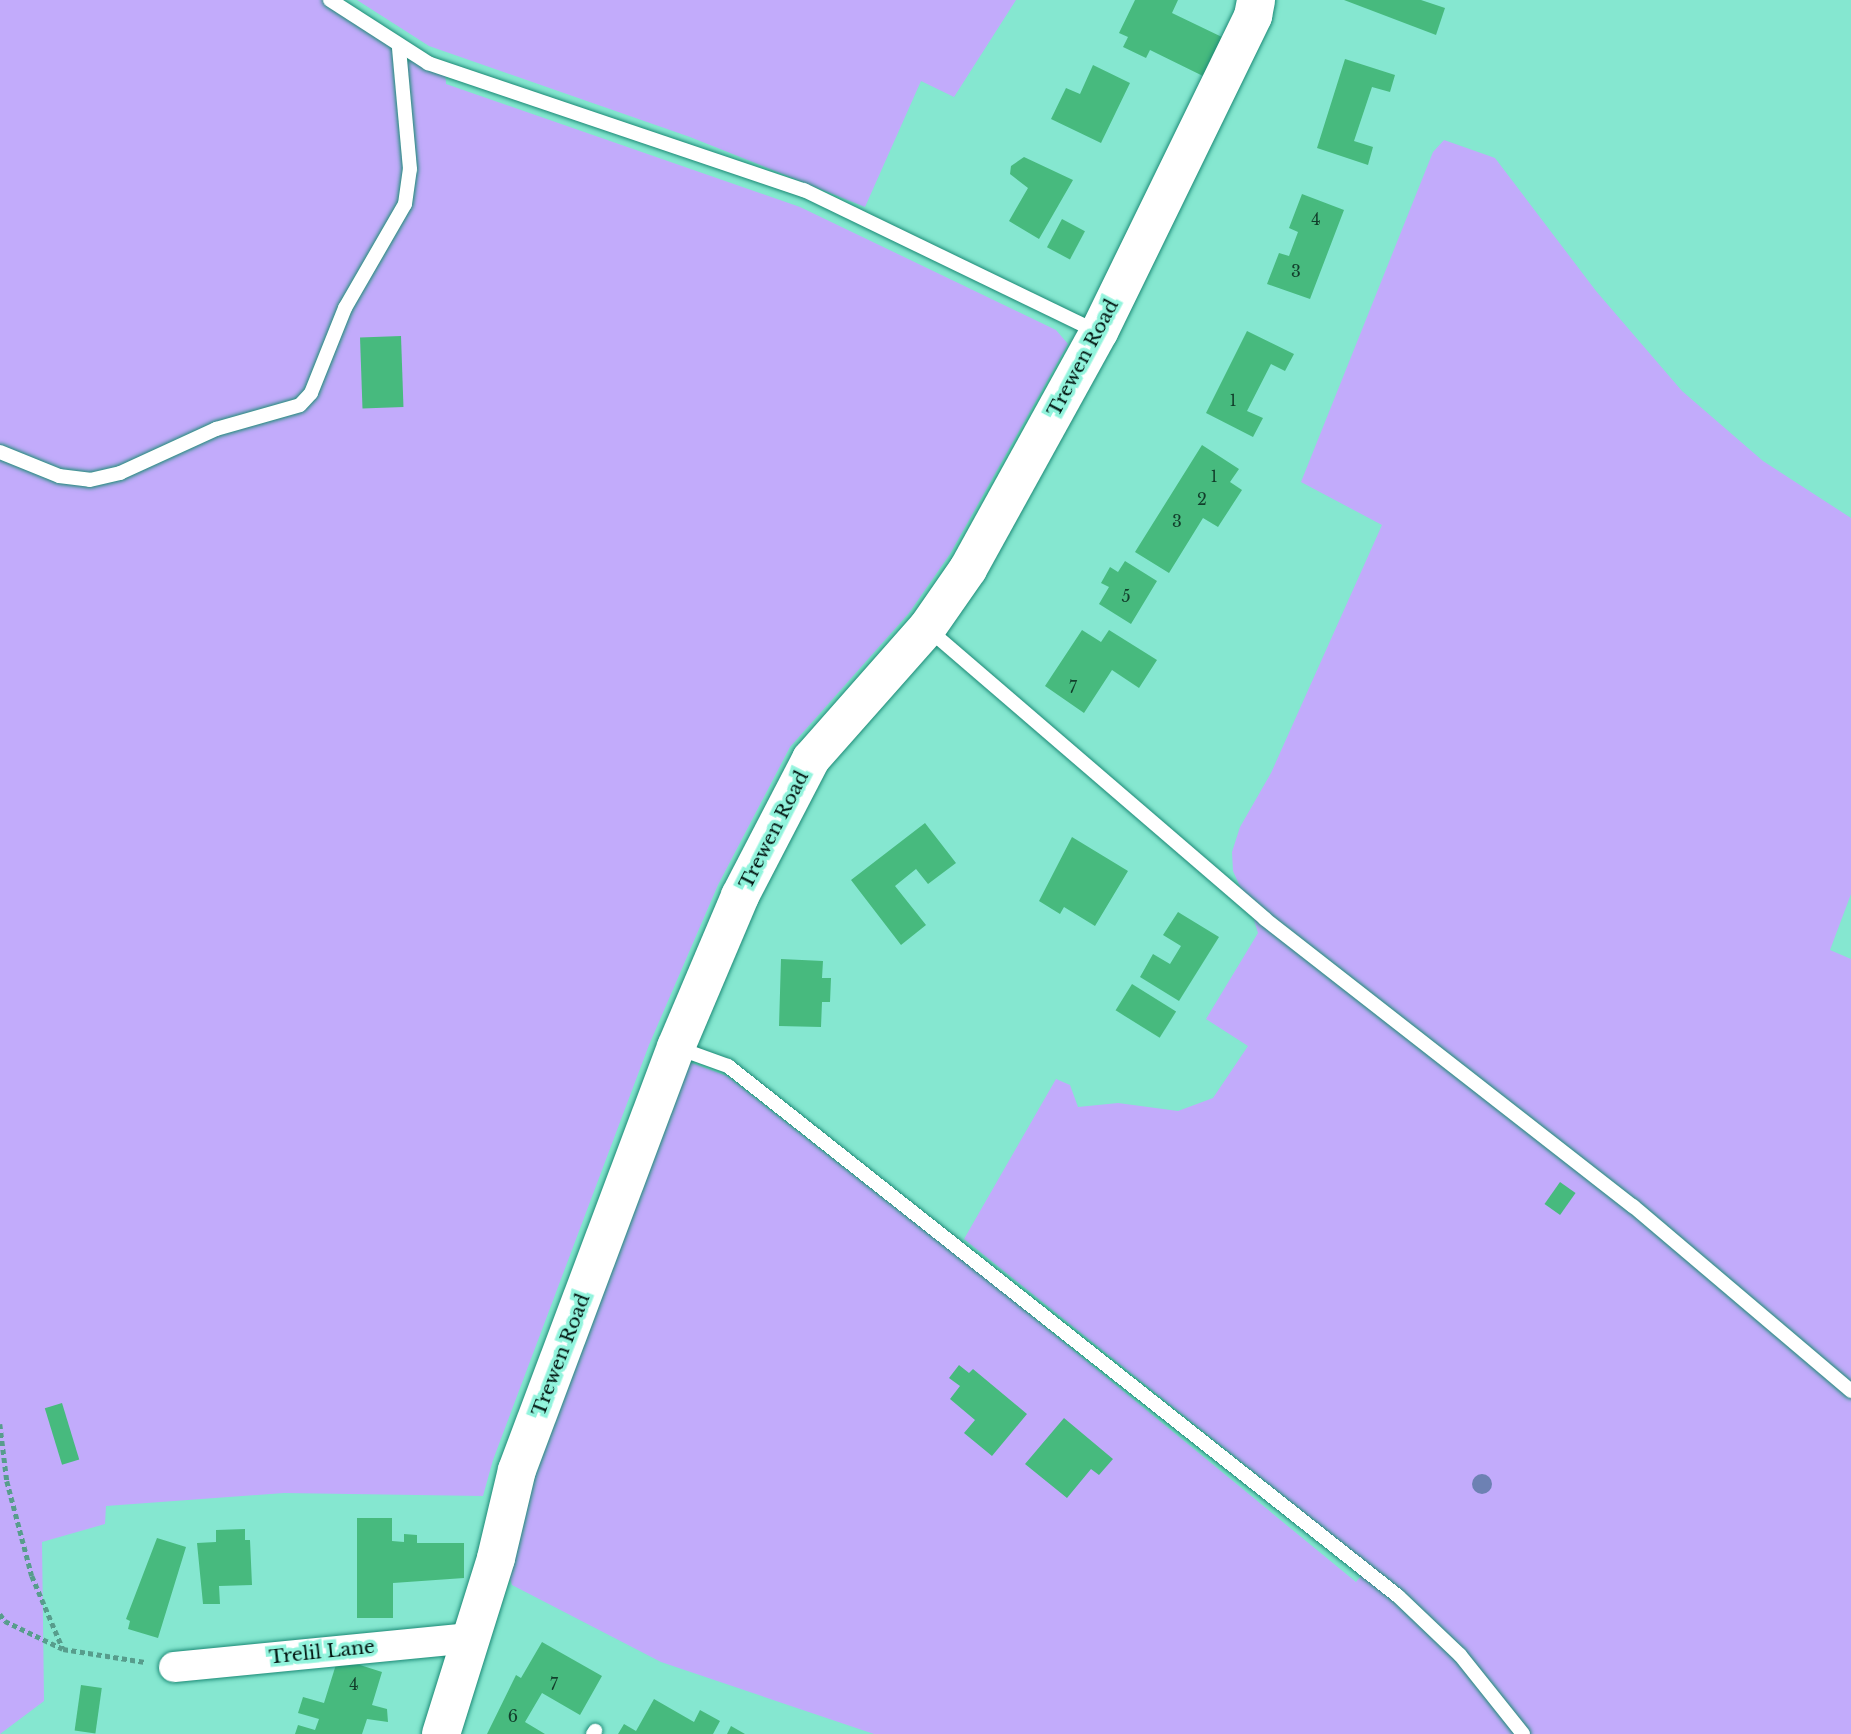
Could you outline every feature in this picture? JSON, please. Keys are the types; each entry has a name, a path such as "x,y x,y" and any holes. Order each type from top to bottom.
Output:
{"street":[{"name":"Trewen Road","path":"441,1734 471,1638 517,1470 676,1047 740,896 811,759 927,628 968,569 1099,332 1253,16 1256,0"},
{"name":"Trelil Lane","path":"174,1667 471,1638"}],"lane":[{"path":"330,0 399,47 428,63 804,190 1099,332"},
{"path":"0,452 59,476 90,480 120,473 216,429 300,405 311,393 345,308 405,204 410,169 399,47"},
{"path":"927,628 1265,919 1633,1206 1851,1391"},
{"path":"676,1047 728,1066 1398,1596 1460,1655 1523,1734"}],"path":[{"path":"0,1424 7,1481 32,1576 63,1649"},
{"path":"0,1614 5,1621 63,1649 174,1667"}],"shaded area":[{"path":"0,0 330,0 445,68 446,84 800,207 1056,330 1068,344 950,554 909,613 790,747 718,885 649,1045 493,1460 483,1496 284,1493 106,1506 105,1524 42,1542 44,1701 0,1734"},
{"path":"357,0 1016,0 954,97 921,81 865,207 690,137 429,46"},
{"path":"1444,140 1495,158 1596,291 1682,391 1763,461 1851,518 1851,894 1830,950 1851,959 1851,1391 1246,900 1233,871 1232,852 1240,827 1271,773 1382,525 1301,482 1433,152"},
{"path":"1253,917 1670,1241 1851,1395 1851,1734 1525,1734 1399,1589 964,1239 1056,1079 1070,1085 1078,1107 1118,1103 1178,1111 1213,1098 1248,1046 1206,1019 1258,933"},
{"path":"673,1056 727,1076 995,1286 1356,1582 1366,1570 1398,1596 1523,1734 874,1734 661,1662 512,1585 499,1545"}],"building":[{"path":"1135,0 1178,0 1172,13 1224,38 1205,77 1150,50 1146,58 1123,47 1128,37 1119,33"},
{"path":"1344,0 1421,0 1445,8 1436,35"},
{"path":"1345,59 1395,75 1390,92 1372,87 1354,141 1373,147 1368,165 1317,148"},
{"path":"1093,65 1130,83 1101,143 1051,119 1066,88 1080,94"},
{"path":"1024,157 1073,180 1039,239 1009,221 1028,188 1010,174 1011,166"},
{"path":"1302,194 1344,210 1310,299 1267,284 1279,253 1289,256 1298,232 1289,228"},
{"path":"1062,219 1085,231 1070,259 1047,247"},
{"path":"1247,331 1294,354 1285,371 1271,364 1247,411 1263,418 1253,437 1206,413"},
{"path":"401,336 403,407 363,408 360,337"},
{"path":"1202,445 1239,469 1230,482 1242,490 1218,527 1203,518 1169,573 1135,552"},
{"path":"1125,561 1157,581 1131,624 1099,604 1109,587 1101,583 1110,567 1118,572"},
{"path":"1082,630 1101,642 1109,630 1157,660 1139,688 1112,670 1084,713 1045,686"},
{"path":"925,823 956,863 928,884 916,869 895,886 926,925 901,945 851,880"},
{"path":"1072,837 1128,871 1095,926 1064,907 1060,914 1039,901"},
{"path":"1178,912 1219,937 1179,1001 1140,977 1153,954 1170,964 1181,946 1163,935"},
{"path":"781,959 823,961 822,978 831,978 830,1002 822,1002 821,1027 779,1026"},
{"path":"1132,984 1176,1012 1160,1038 1116,1010"},
{"path":"1560,1182 1576,1193 1560,1215 1545,1204"},
{"path":"959,1365 969,1373 973,1369 1027,1414 992,1456 964,1433 975,1420 950,1399 960,1386 949,1378"},
{"path":"62,1403 79,1459 62,1465 45,1408"},
{"path":"1064,1418 1113,1459 1099,1475 1091,1469 1067,1498 1025,1464"},
{"path":"357,1518 392,1518 392,1541 404,1542 404,1534 417,1535 417,1543 464,1543 464,1578 393,1583 393,1618 357,1618"},
{"path":"245,1529 245,1540 250,1540 252,1585 219,1586 220,1604 203,1604 197,1543 216,1542 216,1530"},
{"path":"157,1538 186,1547 158,1638 128,1629 130,1621 126,1619"},
{"path":"542,1642 602,1676 580,1715 542,1693 525,1722 545,1734 487,1734 516,1675 521,1678"},
{"path":"338,1658 382,1672 372,1705 387,1709 388,1722 367,1719 362,1734 295,1734 298,1725 315,1730 319,1719 298,1713 303,1697 324,1703"},
{"path":"81,1685 102,1688 95,1733 75,1731"},
{"path":"654,1699 694,1722 700,1710 720,1721 713,1734 618,1734 624,1724 636,1731"},
{"path":"731,1726 745,1734 727,1734"}]}
